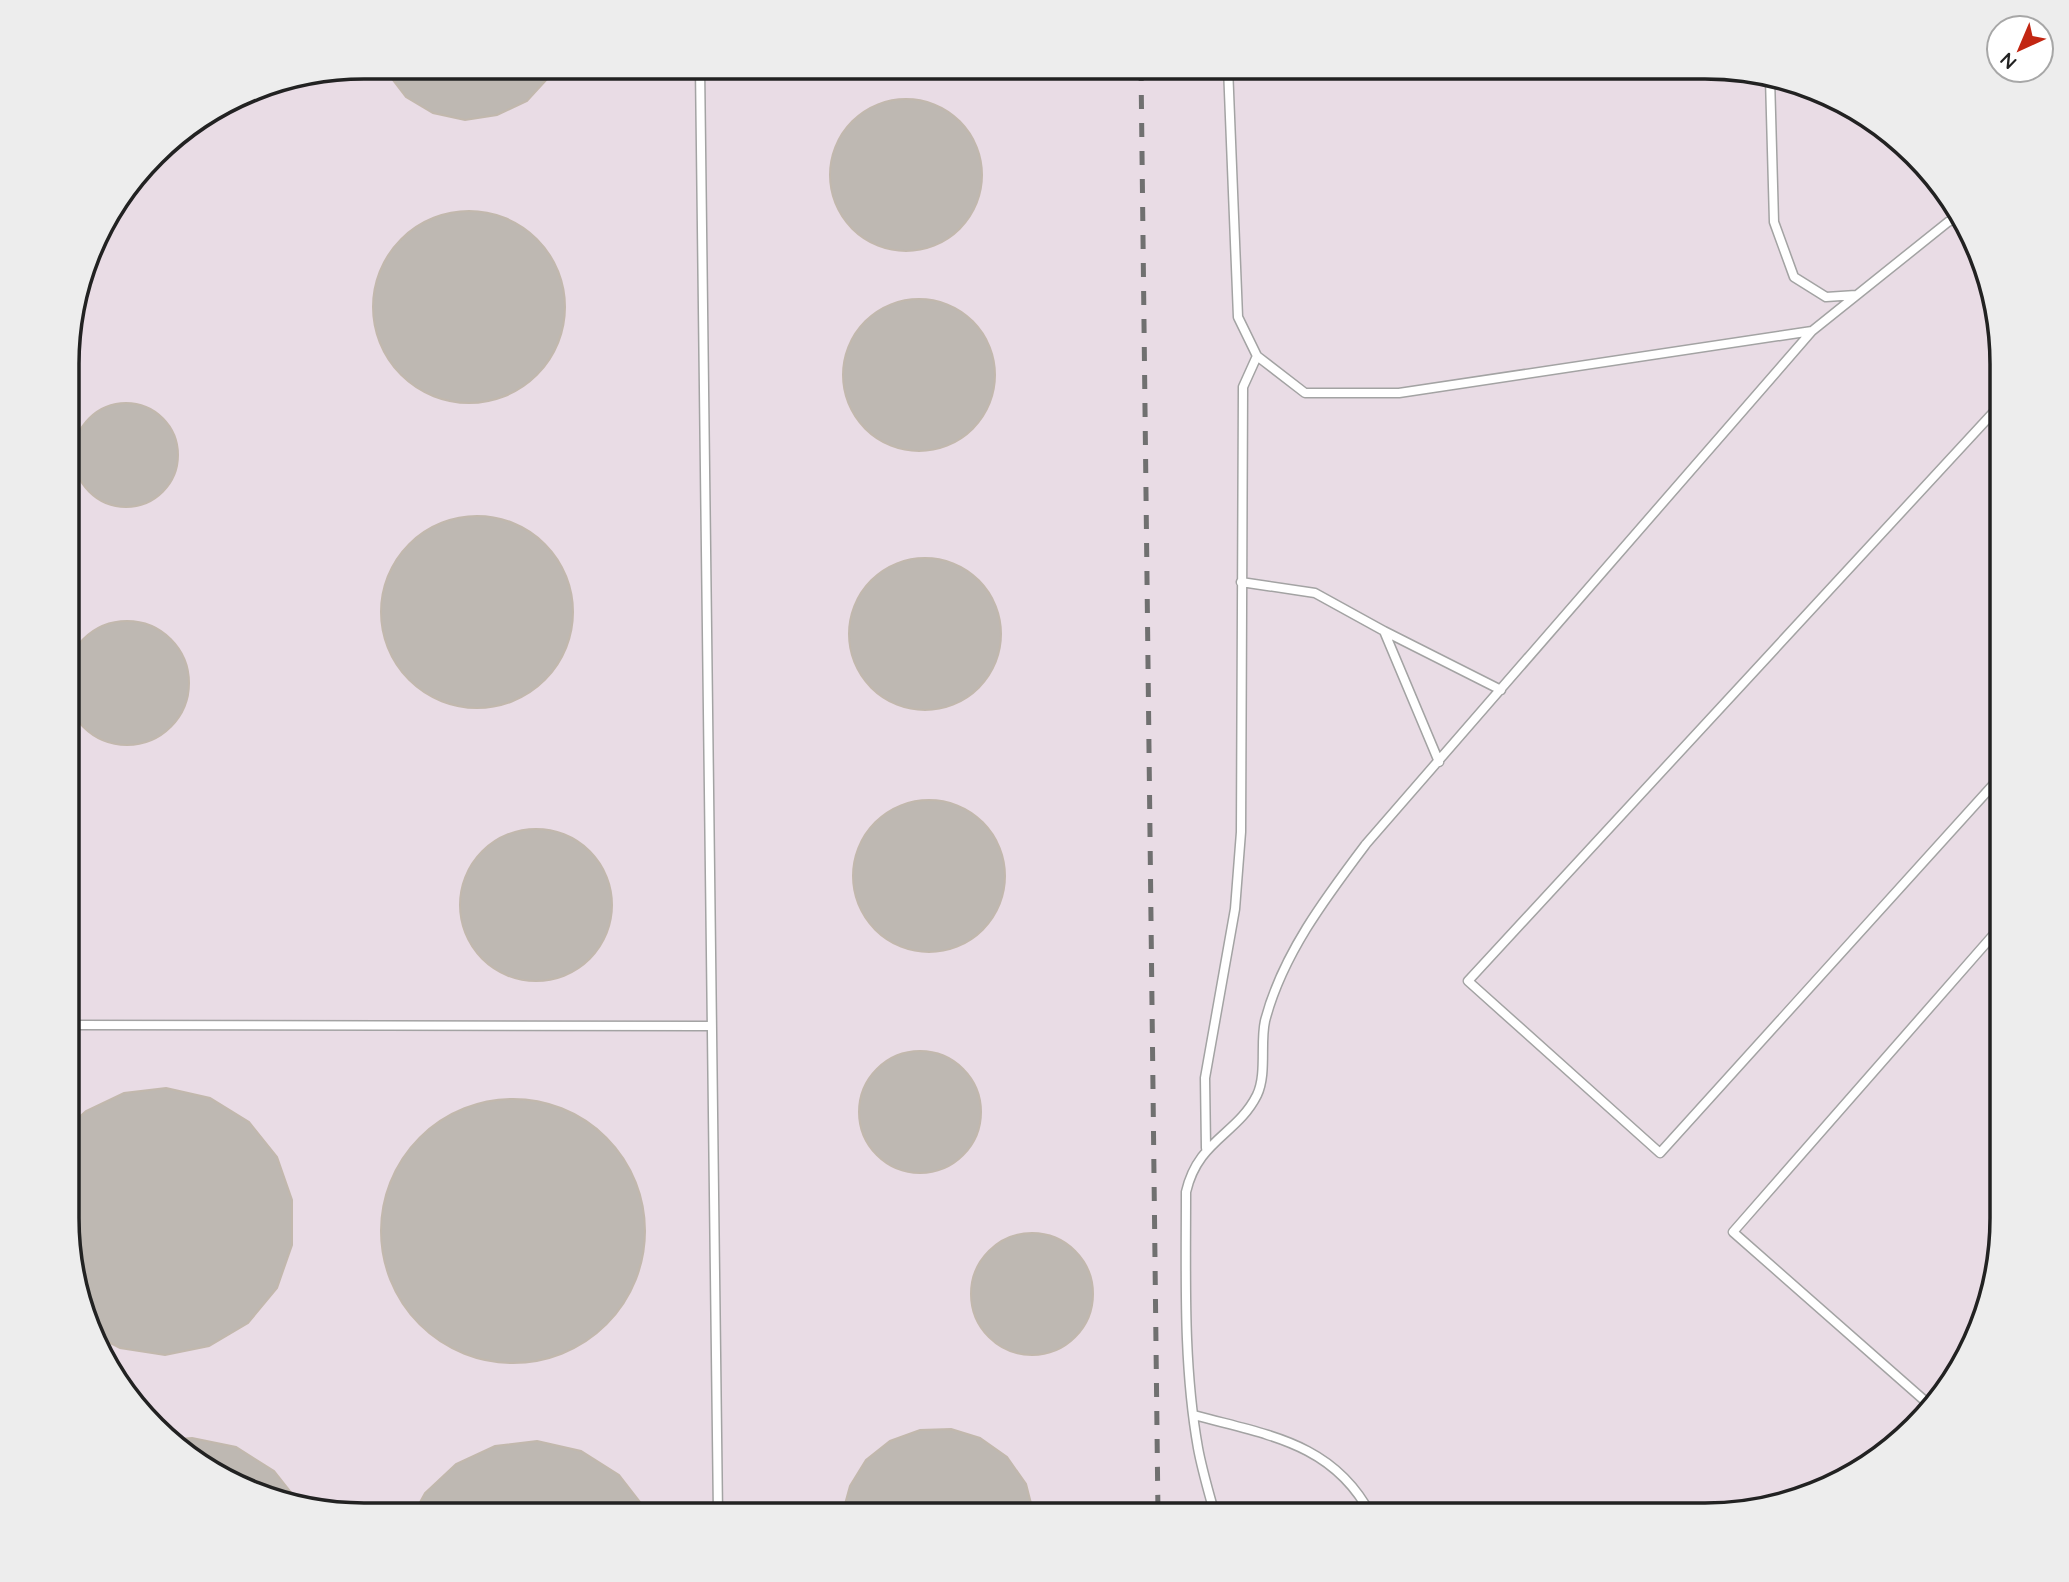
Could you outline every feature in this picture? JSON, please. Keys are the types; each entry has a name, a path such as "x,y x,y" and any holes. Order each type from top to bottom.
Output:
{"lane":[{"path":"700,79 719,1503"},
{"path":"1228,79 1238,317 1257,356 1306,393 1399,393 1812,331"},
{"path":"1770,86 1774,222 1794,276 1826,297 1856,295"},
{"path":"1212,1503 1198,1448 1186,1334 1186,1192 1190,1173 1206,1148 1251,1107 1260,1089 1266,1018 1300,941 1328,893 1366,844 1812,331 1952,220"},
{"path":"1206,1148 1205,1078 1235,909 1241,832 1242,387 1257,356"},
{"path":"1990,417 1468,981 1660,1153 1990,788"},
{"path":"1241,582 1315,593 1501,690"},
{"path":"1384,631 1439,762"},
{"path":"1924,1400 1733,1232 1990,939"},
{"path":"79,1025 711,1026"},
{"path":"1194,1415 1293,1442 1321,1457 1344,1476 1361,1503"}],"shaded area":[{"path":"345,79 1724,79 1779,88 1814,100 1848,117 1893,149 1931,190 1961,238 1981,290 1990,345 1990,1237 1981,1292 1969,1327 1952,1361 1920,1406 1879,1444 1831,1474 1779,1494 1724,1503 345,1503 290,1494 255,1482 221,1465 176,1433 138,1392 108,1344 88,1292 79,1237 81,326 88,290 108,238 127,205 162,162 205,127 255,100 290,88"}],"building":[{"path":"392,79 547,79 527,101 497,115 465,120 433,113 406,97"},
{"path":"906,99 935,105 960,121 976,146 982,175 976,204 960,229 935,245 906,251 877,245 852,229 836,204 830,175 836,146 852,121 877,105"},
{"path":"469,211 506,218 537,239 558,270 565,307 558,344 537,375 506,396 469,403 432,396 401,375 380,344 373,307 380,270 401,239 432,218"},
{"path":"919,299 948,305 973,321 989,346 995,375 989,404 973,429 948,445 919,451 890,445 865,429 849,404 843,375 849,346 865,321 890,305"},
{"path":"126,403 146,407 169,426 177,445 174,475 155,498 146,503 126,507 106,503 97,498 79,477 79,433 97,412 106,407"},
{"path":"477,516 514,523 545,544 566,575 573,612 566,649 545,680 514,701 477,708 440,701 409,680 388,649 381,612 388,575 409,544 440,523"},
{"path":"925,558 954,564 979,580 995,605 1001,634 995,663 979,688 954,704 925,710 896,704 871,688 855,663 849,634 855,605 871,580 896,564"},
{"path":"115,622 139,622 151,626 162,631 179,648 188,671 188,695 184,707 179,718 162,735 139,744 115,744 92,735 79,722 79,644 92,631"},
{"path":"929,800 958,806 983,822 999,847 1005,876 999,905 983,930 958,946 929,952 900,946 875,930 859,905 853,876 859,847 875,822 900,806"},
{"path":"536,829 565,835 590,851 606,876 612,905 606,934 590,959 565,975 536,981 507,975 482,959 466,934 460,905 466,876 482,851 507,835"},
{"path":"920,1051 943,1056 963,1069 976,1089 981,1112 976,1135 963,1155 943,1168 920,1173 897,1168 877,1155 864,1135 859,1112 864,1089 877,1069 897,1056"},
{"path":"166,1088 210,1098 249,1122 277,1157 292,1200 292,1245 277,1288 248,1323 209,1346 165,1355 120,1348 107,1341 94,1310 84,1274 79,1237 79,1117 86,1111 124,1093"},
{"path":"513,1099 539,1101 575,1114 597,1129 615,1147 635,1180 643,1205 643,1257 630,1293 615,1315 597,1333 564,1353 539,1361 513,1363 487,1361 451,1348 429,1333 411,1315 391,1282 383,1257 381,1231 383,1205 396,1169 411,1147 429,1129 462,1109 487,1101"},
{"path":"1032,1233 1055,1238 1075,1251 1088,1271 1093,1294 1088,1317 1075,1337 1055,1350 1032,1355 1009,1350 989,1337 976,1317 971,1294 976,1271 989,1251 1009,1238"},
{"path":"951,1429 980,1438 1007,1457 1026,1484 1031,1503 845,1503 850,1486 866,1460 890,1441 920,1430"},
{"path":"183,1439 236,1447 274,1471 293,1495 238,1474"},
{"path":"537,1441 581,1451 619,1475 641,1503 420,1503 425,1493 456,1464 495,1446"}],"railway":[{"path":"1141,79 1158,1503"}]}
